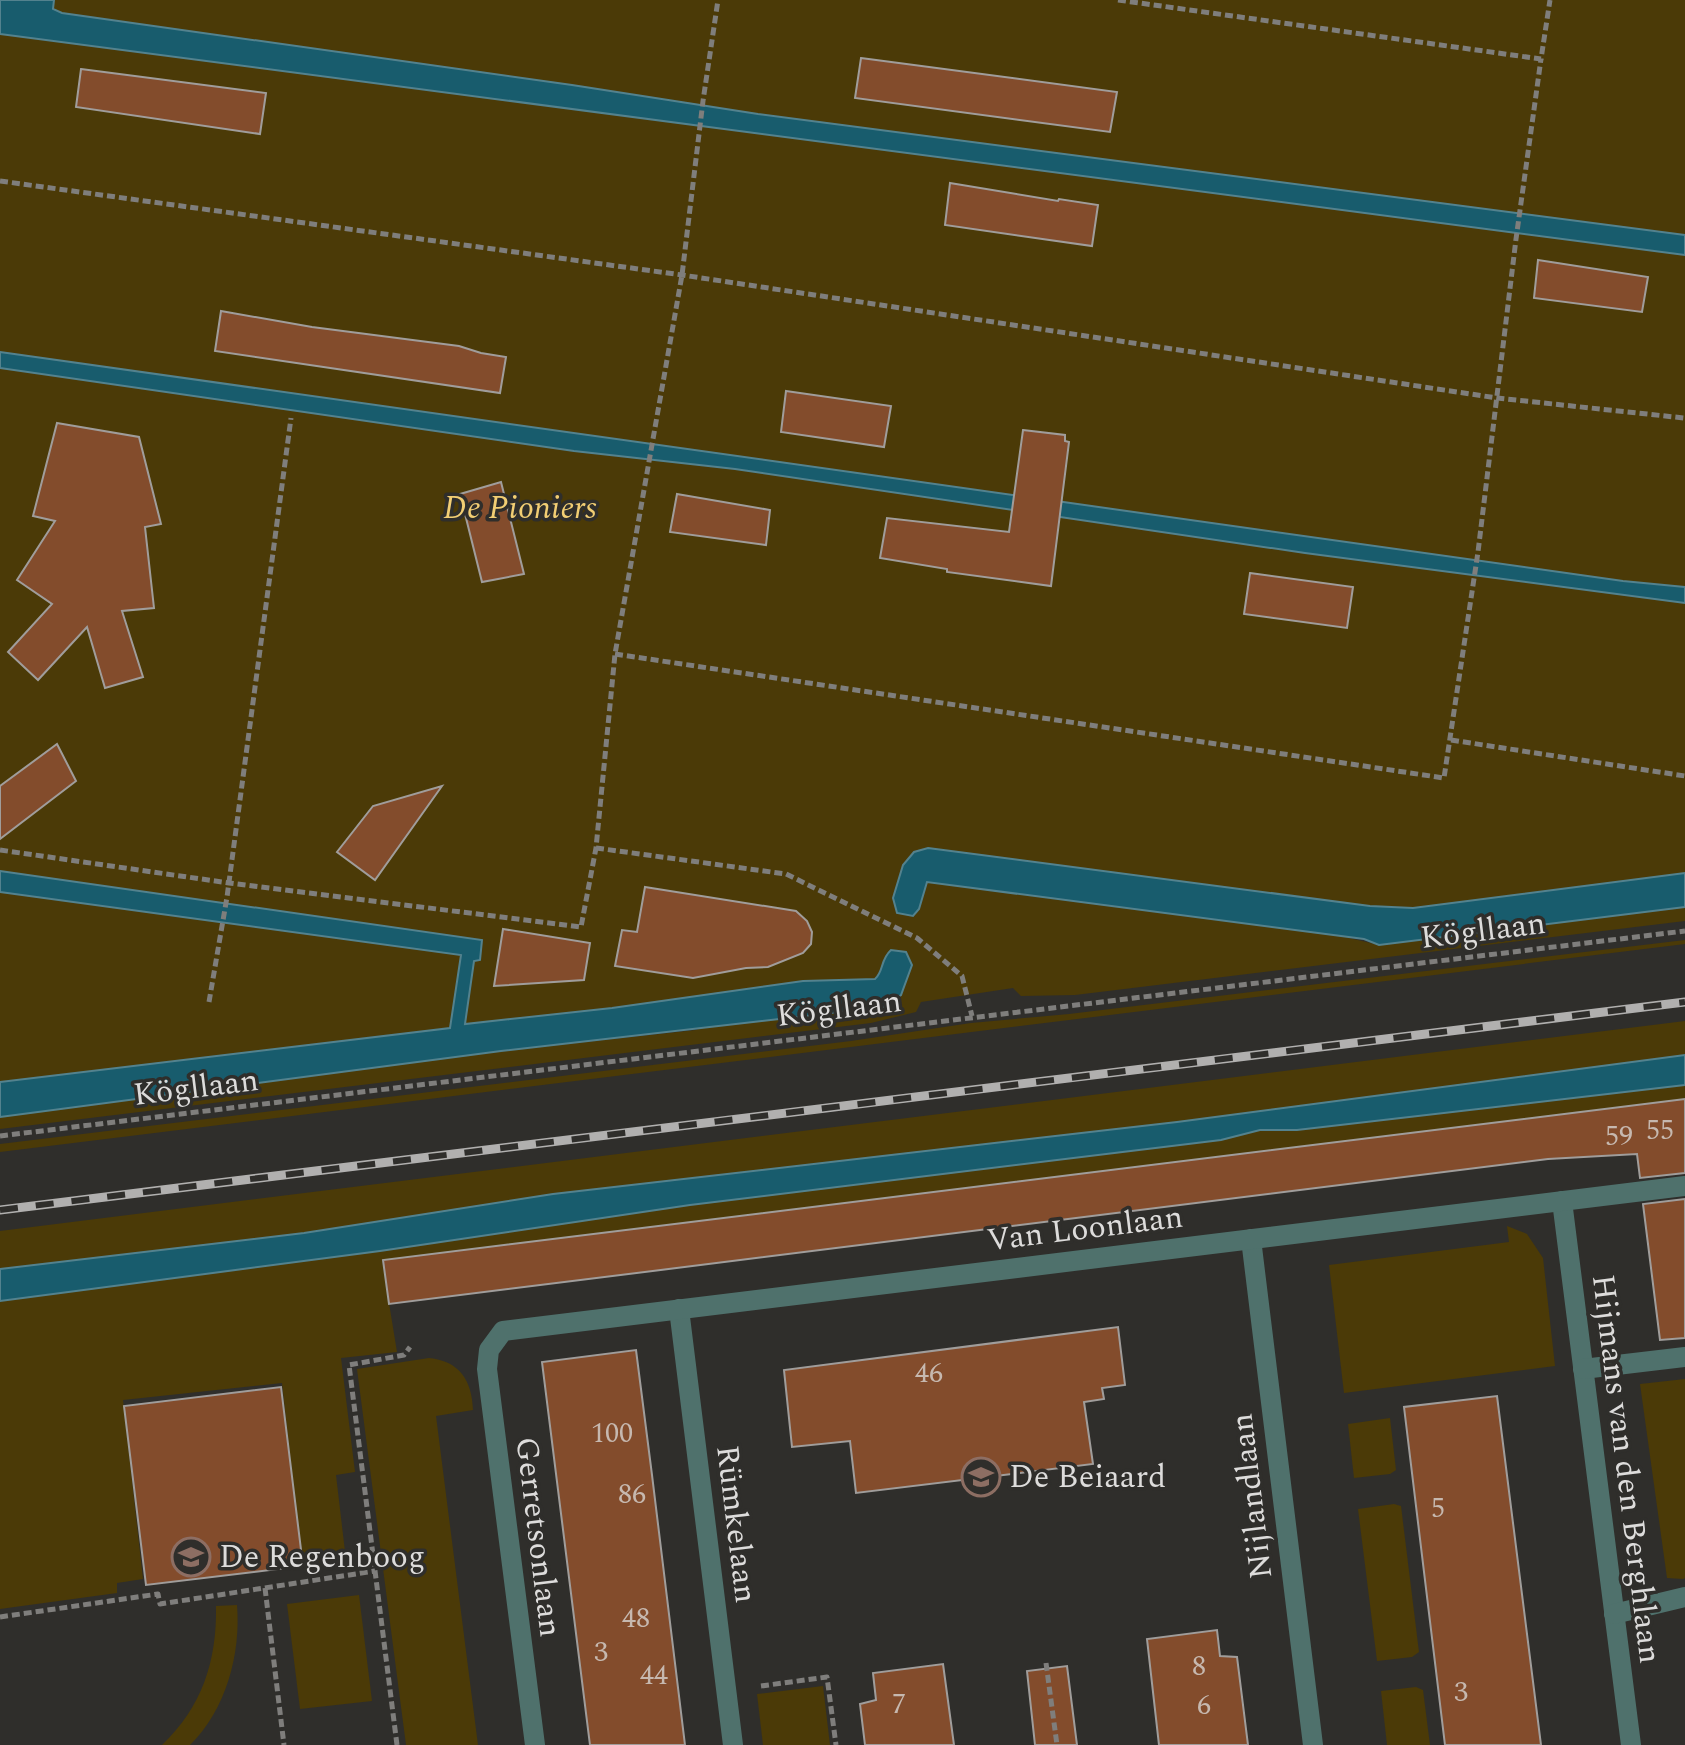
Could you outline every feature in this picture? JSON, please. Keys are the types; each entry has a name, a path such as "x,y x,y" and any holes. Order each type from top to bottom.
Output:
{"street":[{"name":"Van Loonlaan","path":"496,1338 503,1331 1685,1186"},
{"name":"Hijmans van den Berghlaan","path":"1562,1201 1631,1745"},
{"name":"Nijlandlaan","path":"1251,1239 1313,1745"},
{"name":"Rümkelaan","path":"679,1309 733,1745"},
{"name":"Gerretsonlaan","path":"496,1338 489,1350 487,1369 535,1745"},
{"path":"1583,1369 1685,1357"},
{"path":"1614,1614 1685,1597"}],"path":[{"path":"0,850 229,883 581,927 596,848 615,654 682,275 718,0"},
{"path":"1118,0 1541,59"},
{"path":"615,654 1444,778 1478,552 1516,239 1550,0"},
{"path":"0,181 682,275 1497,398 1684,418"},
{"path":"209,1002 229,883 291,418"},
{"path":"1451,740 1685,776"},
{"path":"596,848 786,874 917,938 962,976 972,1016"},
{"name":"Kögllaan","path":"0,1136 1685,931"},
{"path":"397,1745 349,1365 404,1355 410,1347"},
{"path":"0,1617 158,1594 160,1604 375,1571"},
{"path":"265,1588 284,1745"},
{"path":"1046,1663 1057,1745"},
{"path":"726,1691 827,1677 836,1745"}],"green space":[{"name":"De Pioniers","path":"23,0 1685,0 1685,873 1349,938 1379,945 1685,907 1685,921 1075,995 1021,996 1013,988 921,1002 916,1012 871,1023 0,1129 0,1117 501,1051 696,1030 803,981 612,1008 0,1082 0,6"},
{"path":"1685,940 1685,944 0,1152 0,1144 851,1041 971,1023"},
{"path":"1685,1021 1685,1055 1177,1122 553,1194 304,1233 0,1269 0,1231"},
{"path":"1685,1085 1685,1099 382,1260 397,1352 341,1358 355,1472 336,1475 346,1560 303,1565 295,1503 264,1486 293,1482 282,1383 123,1400 143,1579 117,1583 117,1593 0,1609 0,1301 380,1251 690,1205 1221,1140 1260,1130 1297,1130"},
{"path":"1507,1226 1527,1234 1543,1258 1555,1366 1344,1393 1329,1265 1509,1242"},
{"path":"429,1358 456,1368 467,1382 472,1400 473,1410 436,1416 478,1745 406,1745 357,1369"},
{"path":"1685,1379 1683,1579 1667,1578 1640,1384"},
{"path":"1390,1418 1396,1470 1390,1474 1354,1478 1348,1424"},
{"path":"1394,1504 1401,1506 1419,1652 1412,1657 1377,1661 1358,1509"},
{"path":"359,1595 372,1701 300,1709 287,1604"},
{"path":"237,1605 233,1662 222,1698 213,1715 190,1745 162,1745 187,1715 204,1682 214,1646 216,1606"},
{"path":"823,1686 830,1745 763,1745 757,1694"},
{"path":"1416,1687 1423,1690 1430,1745 1387,1745 1381,1691"}],"water":[{"path":"0,0 54,0 53,9 62,13 758,114 1685,235 1685,255 0,34"},
{"path":"0,352 1623,581 1685,587 1685,603 1305,553 735,469 574,451 0,368"},
{"path":"928,848 1370,906 1413,908 1685,873 1685,907 1379,945 1364,939 927,882 919,909 913,916 897,913 893,898 903,865 914,852"},
{"path":"0,871 482,940 480,960 474,961 465,1024 612,1008 803,981 875,979 891,950 906,952 912,965 901,995 884,1007 501,1051 0,1117 0,1082 450,1028 461,955 0,892"},
{"path":"1685,1055 1685,1085 1297,1130 1260,1130 1221,1140 690,1205 380,1251 0,1301 0,1269 304,1233 553,1194 1177,1122"}],"building":[{"path":"861,58 1117,92 1110,132 855,98"},
{"path":"81,69 266,93 260,134 76,107"},
{"path":"950,183 1098,205 1092,246 945,225"},
{"path":"1538,260 1648,277 1642,312 1534,298"},
{"path":"221,311 312,327 459,346 506,357 500,393 215,351"},
{"path":"786,391 891,406 884,447 781,432"},
{"path":"57,423 139,437 161,524 145,527 154,608 122,611 143,677 105,688 87,627 38,680 8,652 52,604 17,580 55,521 33,516"},
{"path":"1023,430 1065,435 1065,441 1069,442 1051,586 947,572 947,569 880,558 887,518 1009,532"},
{"path":"501,482 524,574 482,582 460,494"},
{"path":"677,494 770,510 766,545 670,532"},
{"path":"1250,573 1353,587 1347,628 1244,614"},
{"path":"57,744 76,781 0,839 0,786"},
{"path":"442,786 375,880 337,852 373,806"},
{"path":"645,887 796,911 807,921 812,932 811,944 803,953 768,967 693,978 615,966 622,930 637,932"},
{"path":"503,929 590,943 584,980 494,986"},
{"path":"1685,1099 1685,1173 1640,1178 1637,1154 1548,1159 389,1304 383,1260"},
{"path":"1685,1199 1685,1338 1660,1340 1643,1204"},
{"path":"1118,1327 1125,1385 1102,1388 1104,1399 1084,1402 1093,1464 856,1493 850,1441 792,1447 784,1370"},
{"path":"636,1350 685,1745 590,1745 542,1362"},
{"path":"281,1387 303,1566 146,1585 124,1406"},
{"path":"1497,1396 1541,1745 1445,1745 1404,1407"},
{"path":"1217,1630 1220,1656 1237,1657 1248,1745 1159,1745 1147,1639"},
{"path":"943,1664 954,1745 865,1745 860,1704 876,1700 873,1673"},
{"path":"1067,1666 1077,1745 1035,1745 1027,1671"}],"railway":[{"path":"0,1210 1685,1002"}],"place":[{"name":"De Beiaard","path":"981,1477"},
{"name":"De Regenboog","path":"191,1557"}]}
